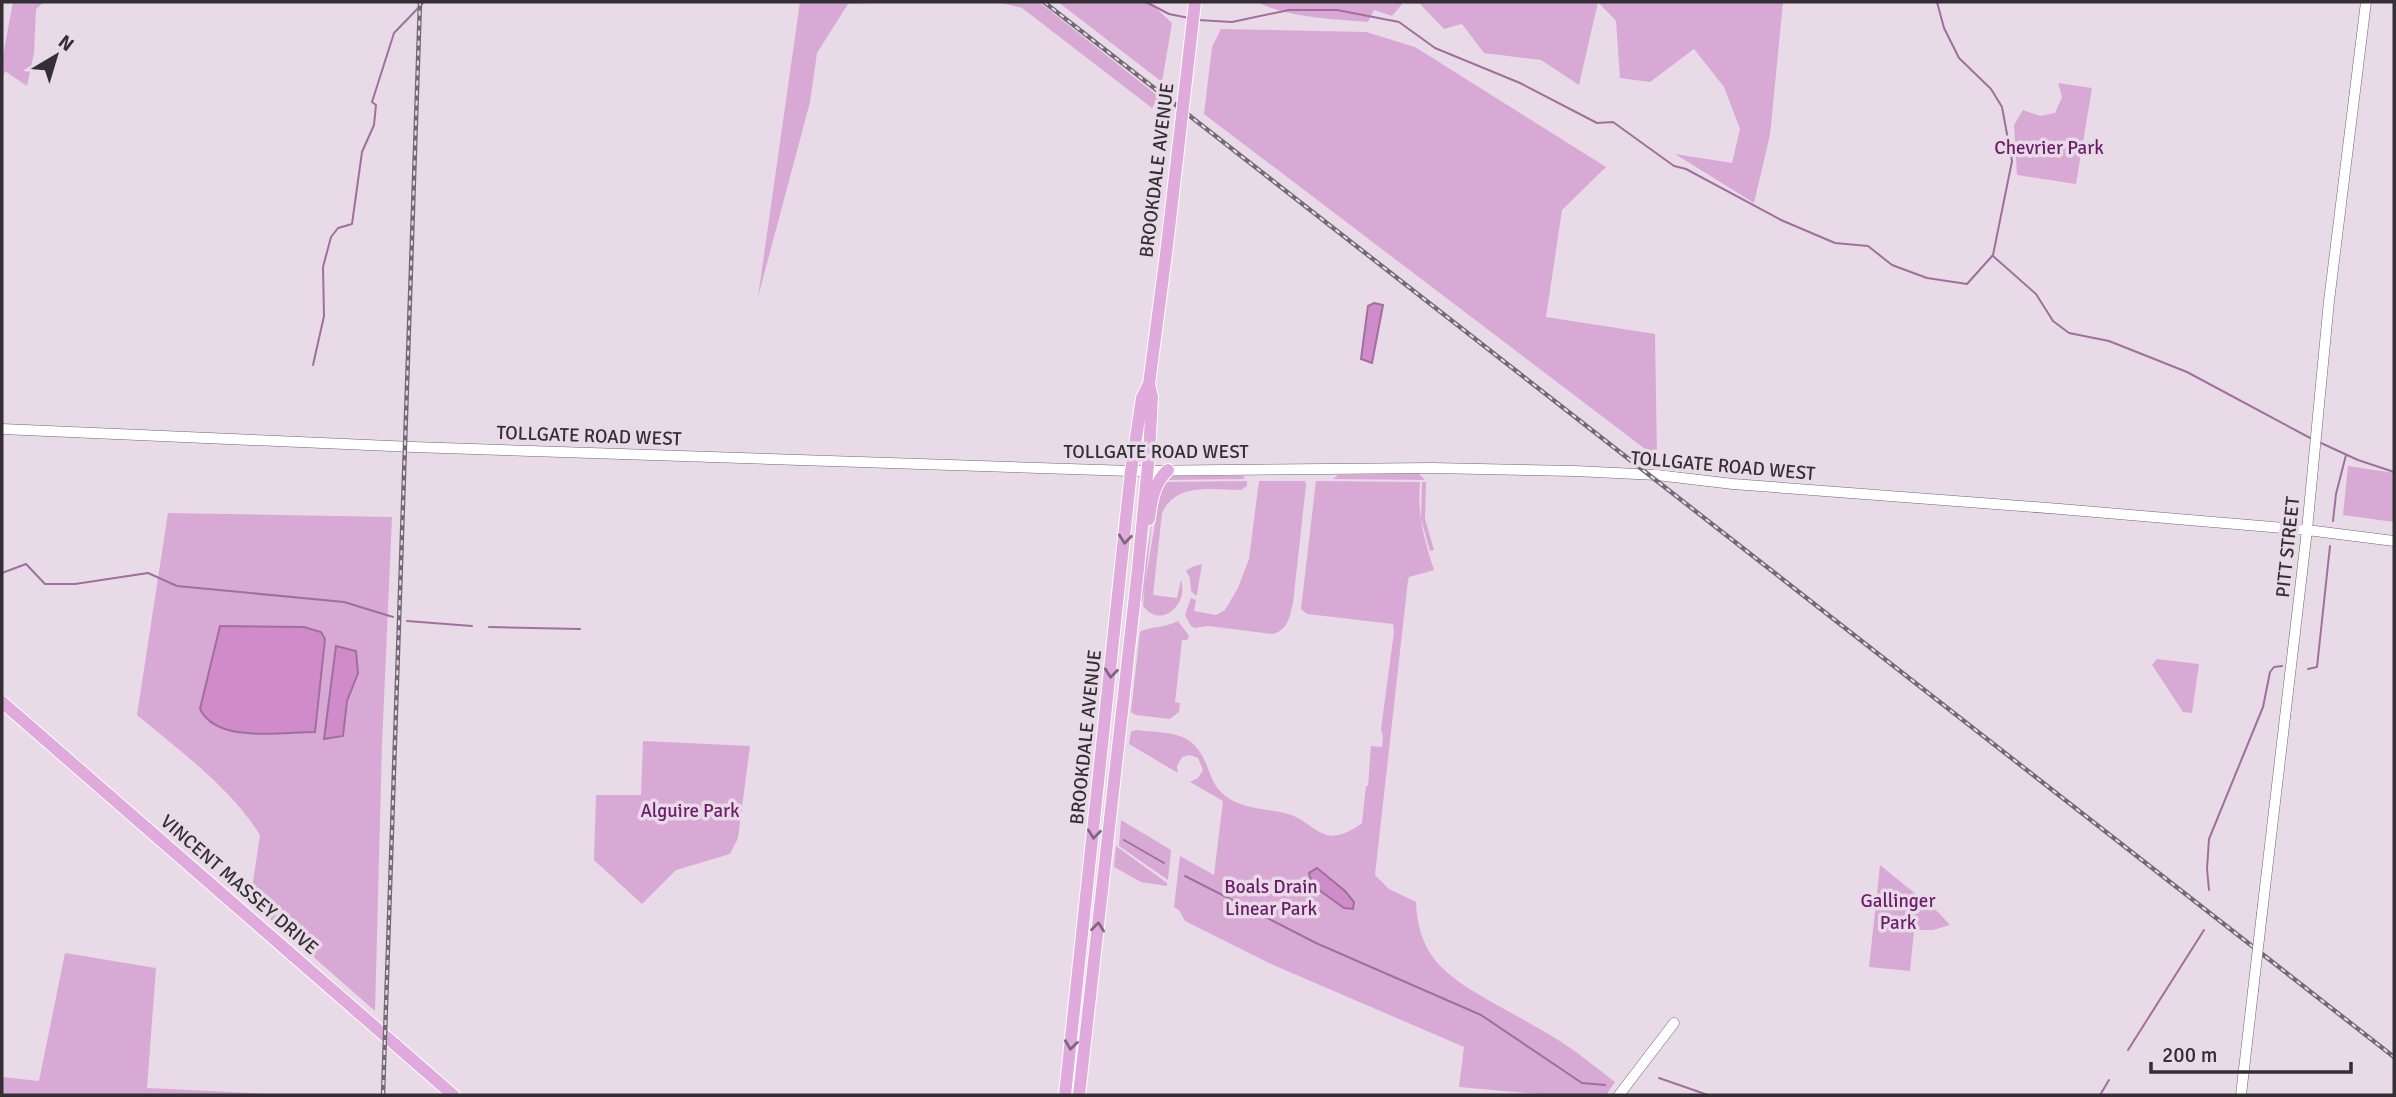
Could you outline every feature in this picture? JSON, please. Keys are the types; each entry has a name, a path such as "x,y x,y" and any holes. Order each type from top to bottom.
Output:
{"main road":[{"name":"BROOKDALE AVENUE","path":"1065,1095 1131,471 1142,398 1149,384 1195,2"},
{"name":"BROOKDALE AVENUE","path":"1079,1095 1138,569 1152,397 1149,384"},
{"path":"1138,569 1146,555 1154,491 1160,478 1168,470"},
{"name":"VINCENT MASSEY DRIVE","path":"2,702 453,1095"}],"street":[{"name":"PITT STREET","path":"2241,1095 2307,530 2329,301 2366,2"},
{"name":"TOLLGATE ROAD WEST","path":"2,429 427,447 1131,471 1433,468 1575,471 1657,475 1733,484 1924,497 2307,530 2394,541"},
{"path":"1619,1095 1674,1023"}],"green space":[{"path":"13,2 44,2 36,9 34,53 27,86 5,71 2,81 2,61"},
{"path":"800,2 897,2 848,4 817,53 810,102 758,297"},
{"path":"997,2 1039,2 1159,97 1152,108 1022,8"},
{"path":"1058,2 1149,2 1172,23 1162,82"},
{"path":"1256,2 1598,2 1579,85 1541,60 1484,53 1462,24 1444,29 1420,4 1403,3 1392,16 1374,10 1368,22 1297,15"},
{"path":"1598,2 1783,2 1770,135 1754,203 1675,154 1732,163 1740,129 1724,87 1694,49 1650,82 1620,78 1616,21"},
{"path":"1221,29 1366,32 1415,47 1606,167 1562,210 1546,317 1655,334 1657,458 1204,114 1212,47"},
{"name":"Chevrier Park","path":"2058,83 2092,88 2076,184 2017,175 2014,125 2023,110 2040,116 2055,113 2062,97"},
{"path":"2348,466 2394,473 2394,522 2343,515"},
{"path":"1418,473 1425,480 1333,479 1338,475"},
{"path":"1183,474 1243,476 1245,479 1163,480"},
{"path":"1247,481 1247,486 1241,490 1196,490 1176,496 1168,503 1162,513 1153,595 1177,598 1181,580 1181,598 1172,611 1165,615 1150,613 1143,606 1145,586 1142,603 1140,597 1153,514 1145,583 1162,482"},
{"path":"1259,481 1305,481 1306,485 1293,603 1288,622 1273,634 1208,626 1195,628 1185,615 1191,598 1196,600 1194,611 1216,615 1225,610 1238,588 1249,559"},
{"name":"Boals Drain Linear Park","path":"1316,481 1420,482 1422,526 1434,570 1409,577 1408,580 1375,875 1389,889 1416,902 1422,937 1428,950 1447,972 1473,991 1563,1043 1615,1082 1606,1095 1550,1095 1459,1087 1464,1047 1271,964 1185,921 1174,907 1180,856 1214,875 1223,801 1190,782 1198,778 1203,770 1198,758 1190,755 1182,757 1177,766 1178,773 1129,744 1131,732 1163,732 1188,740 1200,753 1218,788 1240,804 1294,816 1332,836 1350,831 1362,823 1371,746 1382,747 1381,729 1393,624 1307,614 1301,609"},
{"path":"1422,482 1426,482 1425,519 1434,550 1430,551 1421,519"},
{"path":"168,513 392,517 382,744 375,1011 243,895 253,882 260,835 219,785 137,715"},
{"path":"1202,564 1196,596 1191,591 1190,578 1186,571"},
{"path":"1178,621 1189,636 1187,640 1182,640 1175,702 1180,703 1179,712 1170,719 1136,715 1131,712 1140,632"},
{"path":"2157,659 2199,664 2192,713 2183,712 2152,665"},
{"name":"Alguire Park","path":"643,741 750,746 738,838 730,854 676,870 642,904 594,860 596,795 641,795"},
{"path":"1121,820 1171,850 1168,880 1119,846"},
{"path":"1116,846 1167,883 1167,886 1141,882 1114,867"},
{"name":"Gallinger Park","path":"1880,865 1950,925 1933,930 1914,930 1910,971 1869,967"},
{"path":"65,953 156,968 147,1088 292,1095 2,1095 2,1077 39,1081"}],"shaded area":[{"path":"1374,303 1383,305 1372,363 1361,359 1368,306"},
{"path":"220,626 304,627 321,632 325,639 315,732 252,734 235,732 208,720 200,709"},
{"path":"336,646 356,651 358,673 347,701 343,736 324,739"},
{"path":"1317,868 1345,891 1354,902 1353,909 1344,908 1312,885 1309,873"}],"waterway":[{"path":"313,365 324,316 323,267 331,237 338,228 352,224 362,152 374,125 376,105 372,102 394,33 424,2"},
{"path":"1146,2 1169,14 1189,18"},
{"path":"1198,20 1232,22 1289,10 1337,10 1399,22 1435,48 1520,83 1597,123 1613,122 1674,166 1686,169 1781,220 1835,243 1868,246 1892,265 1927,278 1967,284 1993,255 2012,161 2002,107 1991,89 1959,58 1944,28 1937,2"},
{"path":"1993,256 2036,294 2053,321 2069,333 2109,341 2187,372 2312,439"},
{"path":"2321,443 2358,460 2394,472"},
{"path":"2333,521 2336,494 2346,455"},
{"path":"2308,669 2317,667 2330,546"},
{"path":"2,573 26,564 45,584 75,584 148,573 177,586 344,602 393,617"},
{"path":"407,621 472,626"},
{"path":"489,627 580,629"},
{"path":"2209,890 2209,839 2263,707 2270,672 2274,667 2282,666"},
{"path":"1124,840 1164,863"},
{"path":"1185,876 1316,943 1481,1015 1582,1083 1605,1085"},
{"path":"2128,1050 2204,930"},
{"path":"1659,1078 1708,1095"},
{"path":"2100,1095 2109,1080"}],"railway":[{"path":"383,1095 420,2"},
{"path":"1044,2 2394,1057"}]}
